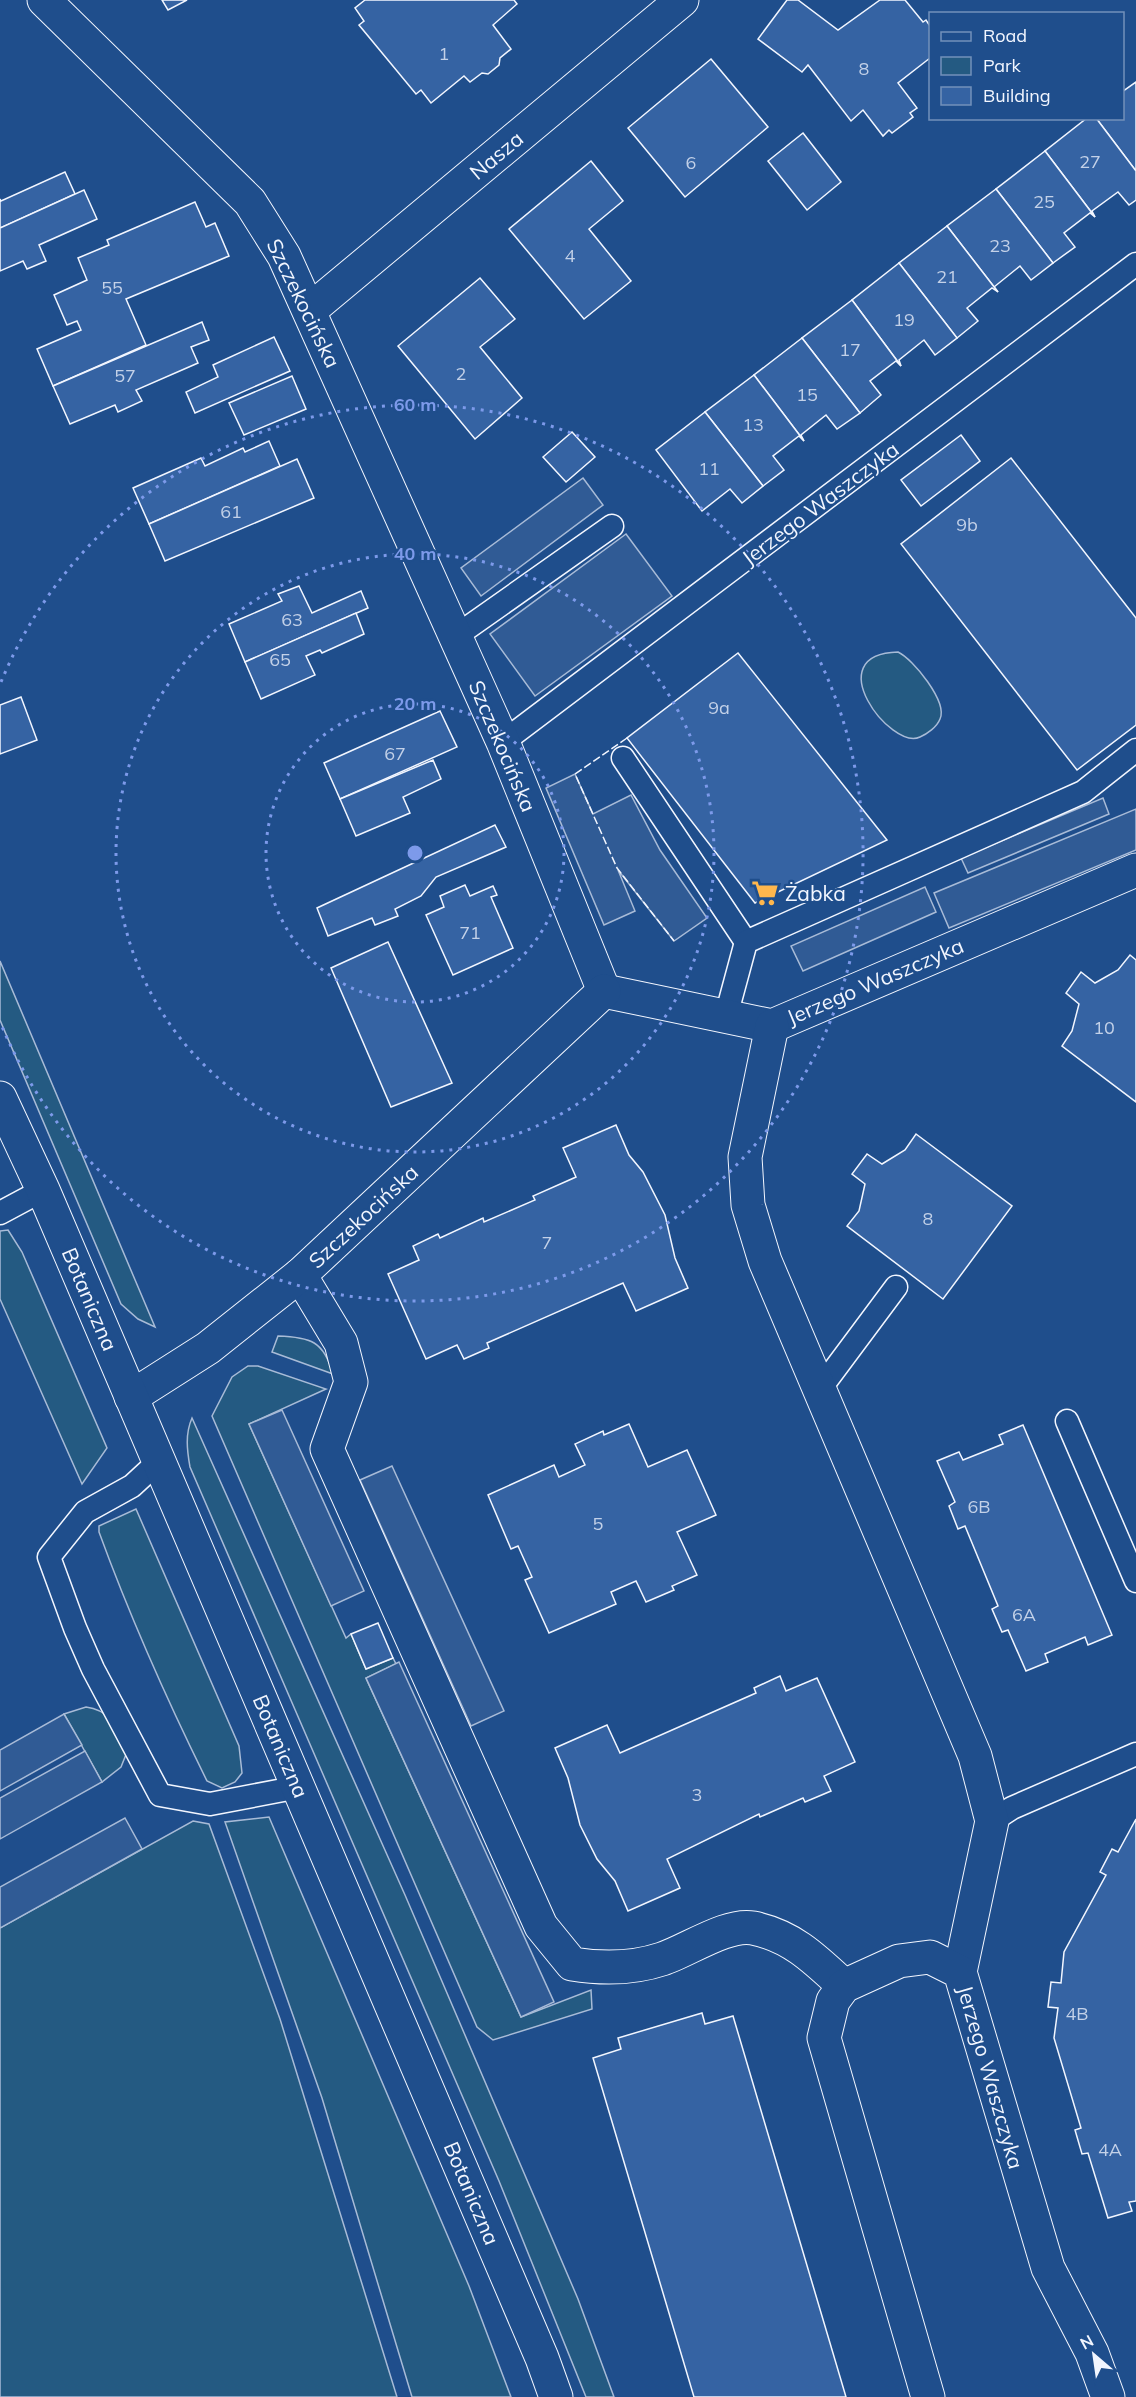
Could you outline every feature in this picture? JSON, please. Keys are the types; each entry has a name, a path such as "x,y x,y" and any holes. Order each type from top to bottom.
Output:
{"street":[{"name":"Szczekocińska","path":"44,0 250,202 284,256 503,742 604,991 300,1275 208,1348 131,1397"},
{"name":"Nasza","path":"310,310 682,0"},
{"name":"Jerzego Waszczyka","path":"604,991 772,1026 1136,870"},
{"path":"772,1026 745,1157 748,1205 765,1261 975,1756 992,1821 960,1972"},
{"name":"Botaniczna","path":"0,1098 43,1190 299,1787 542,2358 556,2397"},
{"path":"300,1275 341,1343 351,1382 327,1449 541,1926 572,1964 615,1969 662,1959 723,1933 750,1928 804,1949 844,1986 833,2001 824,2038 928,2397"},
{"name":"Jerzego Waszczyka","path":"844,1986 899,1961 930,1957 960,1972 1048,2268 1092,2354 1108,2397"}],"lane":[{"name":"Jerzego Waszczyka","path":"503,742 1136,264"},
{"path":"456,636 612,526"},
{"path":"747,942 1083,792 1136,750"},
{"path":"624,758 747,942 726,1016"},
{"path":"0,1214 43,1190"},
{"path":"820,1389 896,1287"},
{"path":"1067,1421 1136,1581"},
{"path":"158,1462 132,1486 85,1512 49,1557 75,1628 93,1669 160,1795 210,1804 299,1787"},
{"path":"992,1821 1012,1808 1136,1754"}],"green space":[{"path":"898,652 920,672 939,702 941,712 939,722 920,737 907,737 893,730 879,717 868,700 862,683 863,668 874,657"},
{"path":"0,961 155,1327 138,1319 121,1304 0,1020"},
{"path":"8,1230 22,1252 107,1448 82,1484 0,1299 0,1231"},
{"path":"278,1336 299,1338 314,1343 325,1354 333,1374 272,1352"},
{"path":"248,1366 258,1366 326,1389 249,1424 346,1638 351,1634 366,1669 393,1658 396,1664 366,1678 521,2017 591,1990 592,2009 493,2040 477,2027 212,1416 232,1377"},
{"path":"192,1418 405,1895 578,2299 614,2397 586,2397 499,2181 190,1467 187,1442"},
{"path":"136,1509 239,1746 242,1773 235,1782 222,1788 207,1781 192,1751 136,1627 99,1532 99,1526"},
{"path":"86,1707 95,1709 108,1717 117,1729 127,1752 121,1767 102,1782 64,1714"},
{"path":"269,1817 469,2286 511,2397 412,2397 322,2098 225,1822"},
{"path":"193,1821 209,1824 280,2019 397,2397 0,2397 0,1928"}],"shaded area":[{"path":"583,478 603,505 481,596 461,568"},
{"path":"626,534 672,596 535,696 490,634"},
{"path":"575,774 593,814 631,795 660,850 707,918 674,941 618,870 635,911 604,925 546,788"},
{"path":"1103,798 1109,814 968,873 961,858"},
{"path":"1136,809 1136,850 949,928 934,893"},
{"path":"925,887 936,912 803,971 791,946"},
{"path":"282,1410 364,1591 331,1606 249,1424"},
{"path":"392,1466 504,1711 471,1726 360,1480"},
{"path":"399,1662 554,2002 521,2017 366,1678"},
{"path":"64,1714 82,1745 0,1791 0,1750"},
{"path":"85,1751 102,1782 0,1839 0,1798"},
{"path":"125,1818 142,1849 0,1928 0,1887"}],"building":[{"path":"162,0 187,0 168,10"},
{"path":"365,0 514,0 517,4 493,25 511,49 500,58 499,65 488,74 482,73 470,82 464,76 431,103 421,90 416,94 359,25 364,21 355,8"},
{"path":"787,0 798,0 838,30 880,0 905,0 923,22 926,20 929,24 929,59 898,83 917,108 910,113 913,117 892,133 889,130 883,136 863,110 851,121 808,65 802,72 758,39"},
{"path":"711,59 768,127 685,197 628,128"},
{"path":"1136,82 1136,171 1098,120 1124,120 1124,91"},
{"path":"1084,120 1098,120 1136,171 1136,200 1129,205 1118,192 1092,211 1095,217 1045,151"},
{"path":"803,133 841,182 807,210 768,161"},
{"path":"1045,151 1095,217 1090,213 1064,233 1075,247 1053,263 996,189"},
{"path":"591,161 623,201 589,229 631,281 584,319 509,229"},
{"path":"65,172 75,194 0,228 0,199 1,201"},
{"path":"996,189 1053,263 1031,280 1020,266 994,287 947,226"},
{"path":"84,190 97,219 39,245 46,261 27,269 23,261 0,271 0,228"},
{"path":"195,202 206,227 215,223 229,256 126,299 146,345 53,386 37,349 81,330 77,321 67,325 54,295 87,280 78,258 109,245 107,240"},
{"path":"947,226 998,292 992,288 967,308 978,321 957,338 899,263"},
{"path":"899,263 957,338 935,355 924,340 899,360 901,366 852,300"},
{"path":"480,278 515,319 480,347 522,398 475,439 398,346"},
{"path":"852,300 901,366 896,361 870,381 881,395 860,413 802,338"},
{"path":"202,322 209,340 191,347 198,363 136,390 142,401 118,412 115,405 70,424 53,386"},
{"path":"274,337 290,371 195,413 186,392 218,377 213,365"},
{"path":"802,338 860,413 837,429 826,415 801,435 804,441 754,375"},
{"path":"754,375 804,441 799,436 773,456 784,470 763,486 705,412"},
{"path":"292,376 306,409 244,435 229,403"},
{"path":"705,412 763,486 742,503 730,489 702,511 656,450"},
{"path":"572,432 595,457 566,482 543,457"},
{"path":"961,435 980,461 921,506 901,480"},
{"path":"269,441 280,466 149,524 133,488 201,458 205,466 243,448 245,452"},
{"path":"1011,458 1136,618 1136,725 1077,770 901,544"},
{"path":"297,459 314,498 165,561 149,524"},
{"path":"299,586 312,613 361,591 368,608 245,662 229,624 282,601 278,594"},
{"path":"356,613 364,634 322,653 320,650 306,656 315,675 261,699 245,662"},
{"path":"738,653 887,840 755,903 627,738"},
{"path":"21,697 37,740 0,754 0,705"},
{"path":"440,711 457,747 340,799 324,763"},
{"path":"433,760 441,779 403,797 410,813 356,836 340,799"},
{"path":"495,825 506,847 436,877 421,896 395,909 398,916 375,925 372,918 328,936 317,908"},
{"path":"465,885 470,896 493,886 497,895 491,897 513,948 453,975 426,915 444,907 440,896"},
{"path":"388,942 452,1083 391,1107 331,968"},
{"path":"1130,955 1136,960 1136,1102 1062,1046 1072,1031 1079,1004 1066,993 1081,972 1095,983 1118,970"},
{"path":"616,1125 629,1155 643,1172 665,1215 675,1258 688,1288 636,1311 623,1283 487,1343 489,1348 464,1359 457,1345 426,1359 388,1274 419,1260 413,1246 438,1234 440,1238 483,1218 484,1222 535,1200 533,1196 576,1177 563,1148"},
{"path":"916,1134 1012,1206 943,1299 847,1226 859,1211 865,1184 852,1174 867,1154 882,1164 905,1150"},
{"path":"629,1424 648,1467 687,1450 716,1515 677,1532 697,1575 672,1586 674,1590 646,1602 636,1581 611,1592 616,1604 549,1633 525,1580 532,1577 518,1546 511,1549 488,1495 554,1465 559,1477 585,1465 575,1444 603,1431 604,1435"},
{"path":"1023,1425 1112,1635 1088,1645 1085,1637 1045,1654 1048,1662 1026,1671 1008,1630 1002,1632 992,1609 998,1606 965,1526 958,1529 949,1506 955,1502 937,1461 959,1452 963,1460 1003,1444 999,1435"},
{"path":"378,1623 393,1658 366,1669 351,1634"},
{"path":"780,1676 786,1691 817,1678 855,1762 824,1776 831,1791 805,1802 803,1798 760,1817 759,1814 667,1859 680,1888 628,1911 615,1881 597,1859 580,1825 568,1778 555,1748 607,1725 620,1753 756,1693 754,1688"},
{"path":"1136,1819 1136,2201 1129,2202 1132,2211 1108,2218 1088,2153 1082,2154 1075,2130 1081,2128 1054,2038 1058,2008 1048,2007 1051,1982 1061,1983 1064,1952 1106,1875 1100,1872 1112,1849 1118,1852"},
{"path":"702,2013 705,2024 733,2016 846,2397 694,2397 593,2058 621,2049 618,2038"}],"fence":[{"path":"627,738 575,774 617,868 674,941"}],"place":[{"name":"Żabka","path":"765,893"}]}
